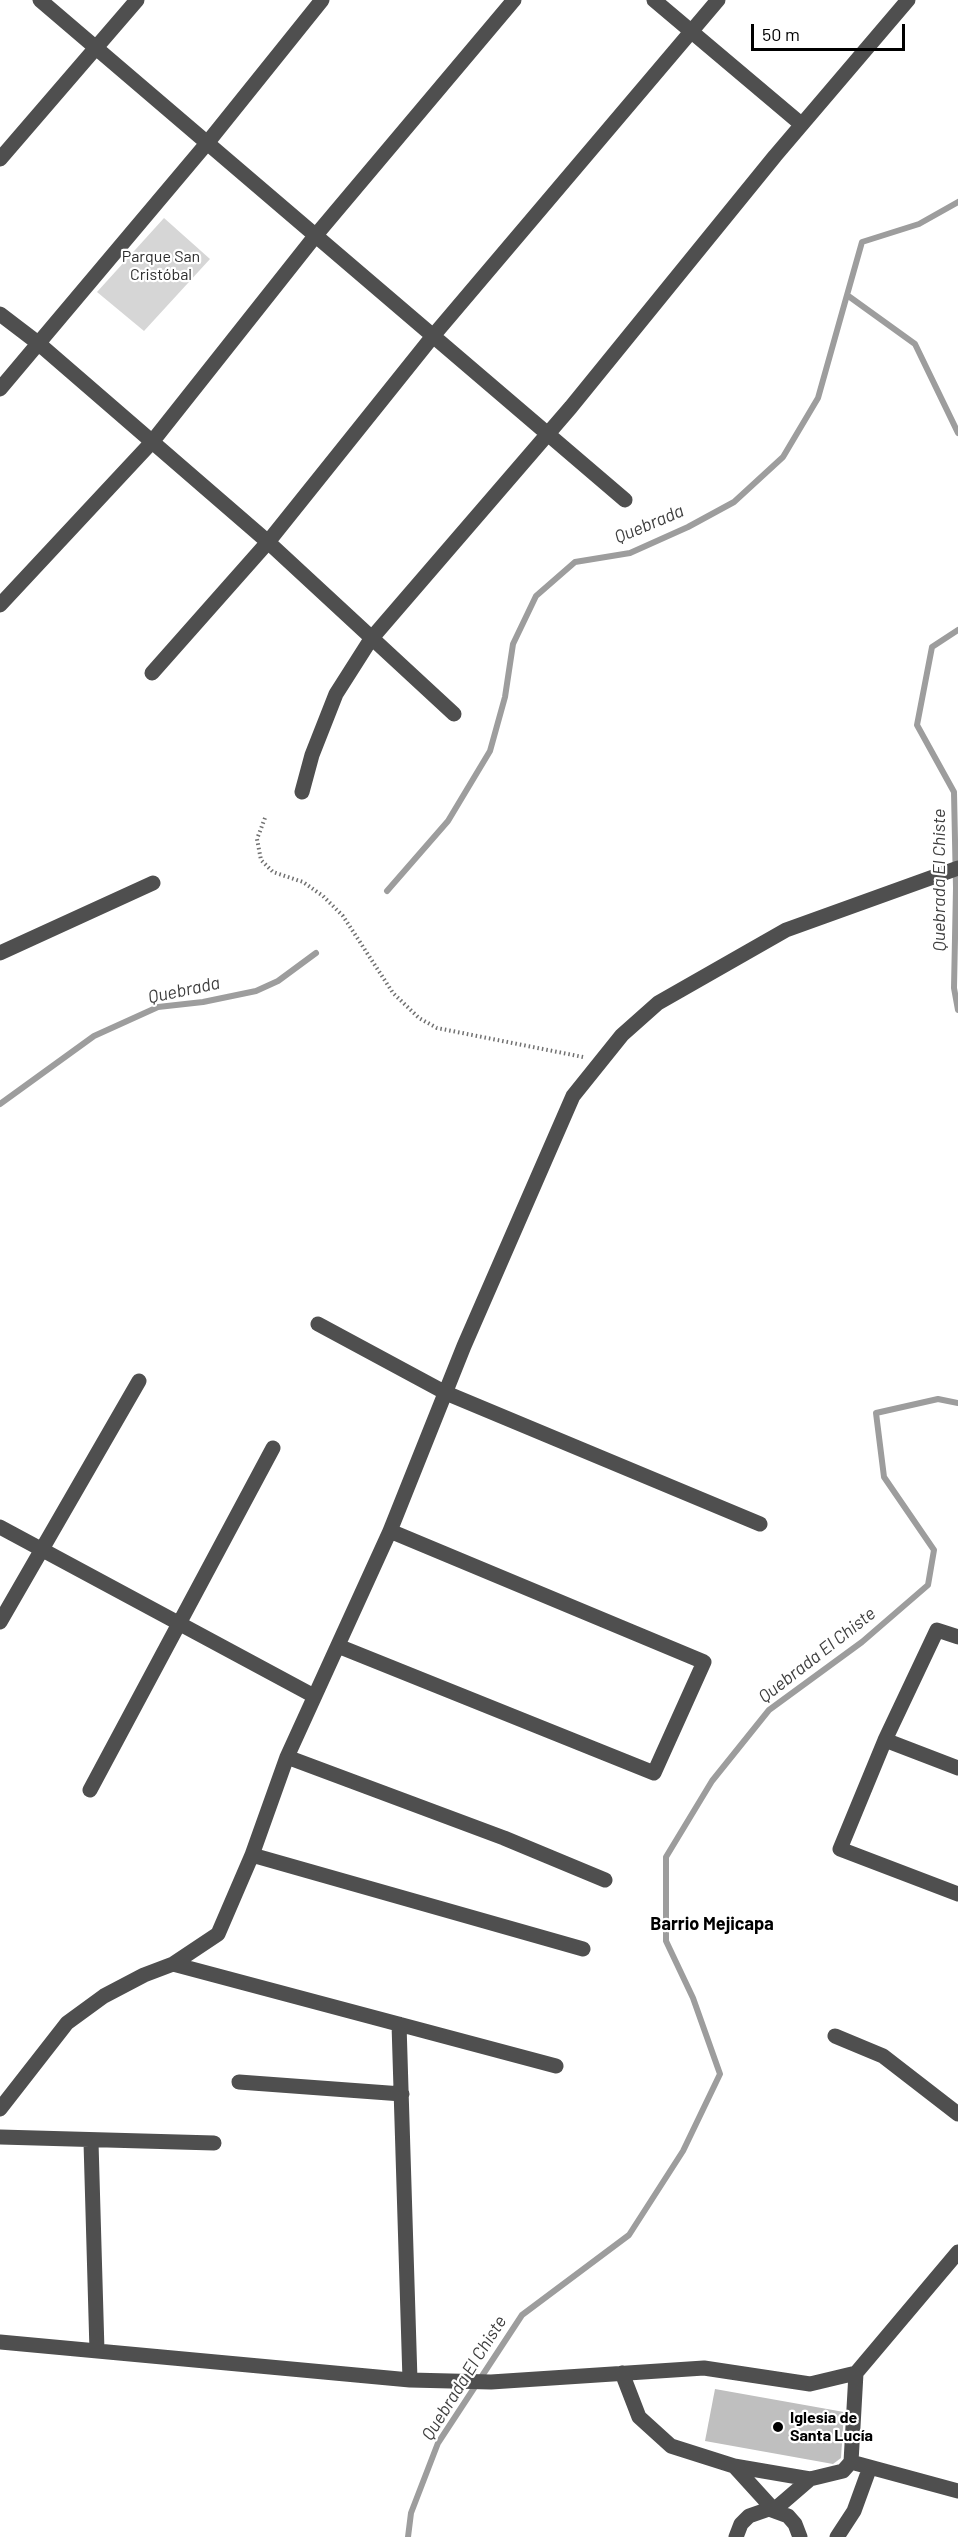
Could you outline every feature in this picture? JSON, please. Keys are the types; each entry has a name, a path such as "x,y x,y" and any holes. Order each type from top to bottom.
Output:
{"street":[{"path":"40,0 98,47 625,500"},
{"path":"0,159 137,0"},
{"path":"0,389 208,142 322,0"},
{"path":"0,605 152,442 316,235 514,0"},
{"path":"654,0 801,124"},
{"path":"152,673 268,542 433,336 718,0"},
{"path":"302,792 312,755 336,694 372,639 547,434 801,124 908,0"},
{"path":"0,314 38,343 268,542 454,714"},
{"path":"0,2109 67,2023 104,1996 144,1975 173,1964 218,1935 252,1855 287,1757 390,1531 446,1393 573,1096 622,1035 658,1003 786,930 958,868"},
{"path":"0,953 153,883"},
{"path":"318,1324 446,1393 760,1524"},
{"path":"0,1622 140,1381"},
{"path":"90,1790 273,1448"},
{"path":"0,1527 314,1696"},
{"path":"338,1646 654,1773 704,1662 390,1531"},
{"path":"958,1637 937,1630 885,1740 840,1850 958,1894"},
{"path":"885,1740 958,1768"},
{"path":"287,1757 504,1838 605,1880"},
{"path":"252,1855 583,1949"},
{"path":"173,1964 556,2066"},
{"path":"399,2024 410,2380"},
{"path":"835,2036 883,2056 958,2114"},
{"path":"239,2082 402,2094"},
{"path":"0,2137 91,2142 214,2143"},
{"path":"91,2142 97,2351"},
{"path":"0,2342 410,2380 491,2382 704,2368 810,2384 856,2373 958,2252"},
{"path":"622,2373 639,2417 671,2446 734,2466 810,2479 843,2471 851,2462 856,2373"},
{"path":"851,2462 958,2491"},
{"path":"734,2466 774,2510 788,2516 795,2524 800,2537"},
{"path":"837,2537 854,2511 870,2468"},
{"path":"736,2537 741,2524 749,2516 758,2511 774,2510 810,2479"}],"path":[{"path":"265,819 257,839 261,860 273,872 303,882 323,896 343,916 393,993 419,1018 437,1028 602,1060"}],"green space":[{"name":"Parque San Cristóbal","path":"164,218 210,259 144,331 97,292"}],"building":[{"name":"Iglesia de Santa Lucía","path":"715,2389 844,2412 841,2458 833,2464 705,2441"}],"waterway":[{"name":"Quebrada El Chiste","path":"958,202 919,224 862,242 847,295 915,344 958,433"},
{"name":"Quebrada","path":"387,891 448,821 490,751 505,697 513,644 536,596 575,562 630,553 688,527 734,502 783,457 818,398 847,295"},
{"name":"Quebrada El Chiste","path":"958,630 932,647 917,725 954,792 956,888 954,988 958,1010"},
{"name":"Quebrada","path":"0,1104 94,1036 158,1007 203,1002 256,991 278,981 316,953"},
{"name":"Quebrada El Chiste","path":"408,2537 411,2513 438,2443 522,2315 629,2235 683,2151 720,2074 693,1998 666,1941 666,1857 712,1781 769,1710 862,1642 928,1585 934,1550 884,1477 876,1413 938,1399 958,1403"}],"place":[{"name":"Iglesia de Santa Lucía","path":"778,2427"}],"district":[{"name":"Barrio Mejicapa","path":"712,1924"}]}
